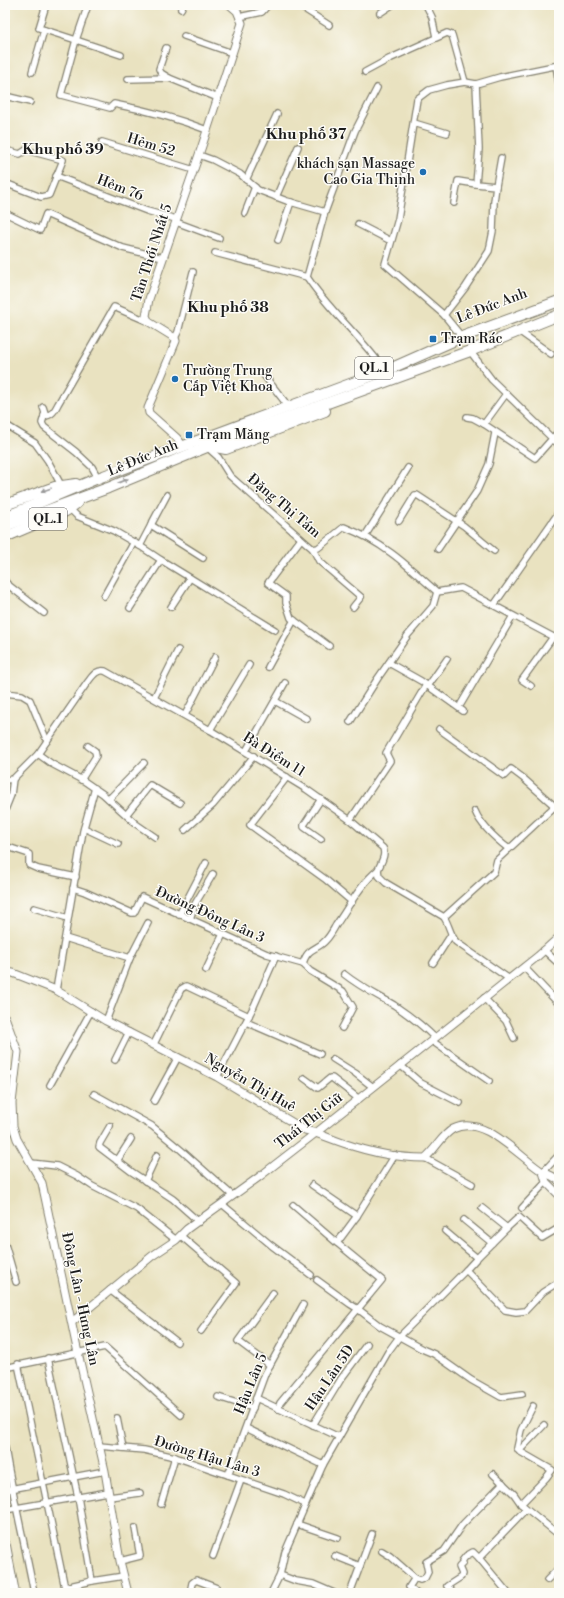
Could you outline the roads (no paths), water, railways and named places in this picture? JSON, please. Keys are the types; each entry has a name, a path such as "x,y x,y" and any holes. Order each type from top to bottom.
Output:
{"highway":[{"name":"Lê Đức Anh","path":"44,506 98,478 187,445 383,368 559,295"},
{"name":"Lê Đức Anh","path":"460,335 559,301"},
{"name":"Lê Đức Anh","path":"471,352 559,315"},
{"name":"Lê Đức Anh","path":"44,506 87,496 209,446 356,396 471,352 523,334 559,319"},
{"name":"Lê Đức Anh","path":"187,445 201,432 383,368"},
{"name":"Lê Đức Anh","path":"5,505 61,485 84,484"},
{"name":"Lê Đức Anh","path":"5,537 70,509 87,496"},
{"name":"QL.1","path":"5,517 44,506"},
{"name":"QL.1","path":"5,526 44,506"},
{"path":"5,1546 14,1593"},
{"path":"5,1576 9,1593"}],"street":[{"path":"46,5 39,28 121,55"},
{"path":"88,5 76,40 61,95 110,108 114,104 150,111 207,130"},
{"path":"230,5 237,11 239,17 262,12 268,5"},
{"path":"298,5 329,25"},
{"path":"380,12 392,5"},
{"path":"426,5 432,17 436,37"},
{"name":"Tân Thới Nhất 5","path":"175,338 149,322 146,316 149,299 194,170 242,23 239,17"},
{"path":"32,72 44,30"},
{"path":"365,72 447,33 452,35 465,82"},
{"path":"184,36 232,53"},
{"path":"166,48 159,69 161,73 169,78 218,98"},
{"path":"460,335 444,316 385,264 398,219 417,99 428,90 447,85 465,82 476,84 500,77 558,66 559,84"},
{"path":"128,79 169,78"},
{"path":"476,84 479,148 476,184"},
{"path":"307,277 325,212 356,131 377,88"},
{"path":"5,96 30,102"},
{"path":"246,180 277,114"},
{"path":"414,124 447,133"},
{"name":"Hẻm 52","path":"102,142 194,170"},
{"path":"276,197 298,147"},
{"path":"5,150 20,154 26,150 63,160 49,195 41,196 5,183"},
{"path":"199,155 213,160 240,174 258,190 325,212"},
{"path":"444,316 465,288 489,251 493,231 494,202 501,158"},
{"name":"Hẻm 76","path":"56,176 219,238"},
{"path":"454,203 458,181 496,186"},
{"path":"245,213 254,187"},
{"path":"278,240 291,202"},
{"path":"5,213 40,230 46,214 123,248 163,258"},
{"path":"358,224 391,241"},
{"path":"215,253 307,277 316,290 347,324 383,368"},
{"path":"187,445 154,419 149,413 148,408 176,341 175,338 178,332 193,272"},
{"path":"44,416 48,416 53,413 114,307 149,322"},
{"path":"523,334 550,354"},
{"path":"471,352 492,380 559,445"},
{"path":"263,374 285,402"},
{"path":"484,424 506,394"},
{"path":"43,407 45,410 42,423 44,427 76,452 92,467 98,478"},
{"path":"467,417 474,418 484,424 495,433 535,458 559,430"},
{"path":"6,425 35,443 48,461 61,485"},
{"path":"438,549 477,491 489,464 495,433"},
{"name":"Đặng Thị Tám","path":"209,446 230,476 313,549 318,548 344,527 380,544 437,592"},
{"path":"365,536 408,468"},
{"path":"399,521 416,494 457,520 494,551"},
{"path":"140,546 168,495"},
{"path":"70,509 77,516 114,531 134,542 275,630"},
{"path":"494,605 559,512"},
{"path":"151,525 203,558"},
{"path":"302,539 268,583 286,596 286,603 291,618 330,646"},
{"path":"104,596 134,542"},
{"path":"313,549 319,561 361,597 352,607"},
{"path":"130,608 161,560"},
{"path":"171,606 190,578"},
{"path":"5,581 44,613"},
{"path":"350,722 408,635 433,606 437,592 461,588 559,640"},
{"path":"461,704 513,616"},
{"path":"268,667 294,620"},
{"path":"531,686 522,680 553,637"},
{"path":"154,698 178,650"},
{"path":"185,715 215,657"},
{"path":"350,820 390,761 386,753 412,709 447,659"},
{"path":"389,663 427,686 463,711"},
{"path":"210,730 249,665"},
{"name":"Bà Điểm 11","path":"13,779 38,754 87,683 96,672 101,670 185,715 246,751 321,799 350,820 383,848 384,857 378,870"},
{"path":"246,751 285,683"},
{"path":"5,693 22,695 30,700 47,741"},
{"path":"275,701 307,719"},
{"path":"439,728 504,776 511,769 557,808 497,860 494,872 444,917"},
{"path":"81,780 96,756 95,751 88,746"},
{"path":"38,754 52,764 95,788 136,824 155,837"},
{"path":"185,830 213,805 254,756"},
{"path":"109,799 144,763"},
{"path":"287,777 250,825 319,874 352,902"},
{"path":"5,780 13,779 11,795 5,816"},
{"path":"126,815 150,785 180,803"},
{"path":"56,990 84,828 95,788"},
{"path":"320,839 304,827 304,825 321,799"},
{"path":"475,811 478,820 499,842 509,849"},
{"path":"84,828 118,844"},
{"path":"5,846 29,854 29,865 38,869 76,877"},
{"path":"179,915 206,863"},
{"path":"342,1028 353,1007 343,991 310,971 303,964 305,957 313,948 326,942 372,874 378,870 379,876 386,883 444,917 451,935 456,942 508,978"},
{"path":"190,919 196,904 213,874"},
{"name":"Đường Đông Lân 3","path":"73,888 132,913 134,913 142,897 223,934 276,956 303,964"},
{"path":"34,908 68,918"},
{"path":"106,1021 120,989 130,958 148,923"},
{"path":"206,970 223,934"},
{"path":"433,963 451,935"},
{"name":"Thái Thị Giữ","path":"72,1322 152,1256 178,1238 359,1099 508,978 524,967 559,937"},
{"path":"65,938 130,958"},
{"path":"544,950 559,964"},
{"path":"217,1077 249,1016 276,956"},
{"path":"524,967 559,1004"},
{"name":"Nguyễn Thị Huê","path":"5,972 17,974 56,990 106,1021 217,1077 305,1130 317,1132 343,1143 395,1155 426,1158"},
{"path":"344,974 359,986 394,1005 413,1018 433,1039 489,1081"},
{"path":"154,1044 181,989 186,986 249,1016"},
{"path":"484,998 506,1021 514,1038"},
{"path":"50,1085 91,1011"},
{"name":"Đông Lân - Hưng Lân","path":"5,1017 18,1052 12,1103 13,1126 17,1139 42,1182 78,1353 105,1471 120,1561 128,1593"},
{"path":"246,1022 320,1054"},
{"path":"115,1060 129,1032"},
{"path":"154,1101 178,1057"},
{"path":"333,1059 373,1087"},
{"path":"400,1065 421,1083 460,1103"},
{"path":"5,1075 16,1073"},
{"path":"304,1078 318,1088 332,1078 359,1099"},
{"path":"94,1094 152,1126 233,1196"},
{"path":"5,1127 13,1126"},
{"path":"110,1126 99,1147 144,1181 173,1199 199,1222"},
{"path":"472,1184 426,1158 433,1152 441,1140 452,1129 463,1126 475,1127 492,1134 543,1172 554,1176 559,1181"},
{"path":"117,1161 131,1139"},
{"path":"144,1181 157,1155"},
{"path":"337,1243 357,1216 395,1155"},
{"path":"543,1172 559,1155"},
{"path":"31,1163 57,1166 137,1209 178,1238 236,1283 201,1331"},
{"path":"543,1172 546,1182 559,1194"},
{"path":"522,1208 546,1182"},
{"path":"312,1185 357,1216"},
{"path":"222,1204 271,1245 311,1275"},
{"path":"278,1408 280,1403 382,1280 294,1206"},
{"path":"482,1208 507,1228"},
{"path":"272,1593 280,1575 285,1552 323,1464 388,1352 400,1337 519,1217 542,1238 559,1228"},
{"path":"464,1220 492,1243"},
{"path":"445,1231 477,1258"},
{"path":"5,1244 16,1282"},
{"path":"466,1270 505,1310 516,1312 525,1311 543,1292 554,1285 559,1284"},
{"path":"317,1280 380,1326 434,1354 471,1380 501,1397 522,1394"},
{"path":"110,1290 177,1342"},
{"path":"270,1365 238,1341 273,1293"},
{"name":"Hậu Lân 5","path":"228,1475 256,1398 270,1365 303,1306"},
{"name":"Hậu Lân 5D","path":"313,1425 340,1379 367,1344"},
{"path":"5,1368 18,1364 105,1347 181,1415"},
{"path":"48,1358 78,1497 92,1581"},
{"path":"18,1364 65,1590 92,1581 124,1576"},
{"path":"218,1397 253,1408"},
{"path":"256,1398 339,1437"},
{"path":"533,1406 521,1430 517,1442 517,1448 519,1451 552,1470 559,1470"},
{"path":"117,1418 123,1448"},
{"path":"519,1451 544,1425"},
{"path":"246,1428 323,1464"},
{"name":"Đường Hậu Lân 3","path":"99,1446 144,1450 176,1456 284,1494 305,1504"},
{"path":"5,1448 34,1593"},
{"path":"161,1504 176,1456"},
{"path":"521,1504 552,1470"},
{"path":"5,1490 105,1471"},
{"path":"493,1474 514,1494 526,1509 559,1535"},
{"path":"213,1556 242,1480"},
{"path":"382,1551 390,1556 414,1578 420,1580 424,1578 428,1572 426,1562 444,1551 462,1525 502,1483"},
{"path":"5,1510 78,1497 140,1493"},
{"path":"479,1558 526,1509"},
{"path":"297,1524 338,1538"},
{"path":"120,1561 140,1556 135,1528"},
{"path":"350,1593 372,1534"},
{"path":"452,1593 447,1586 462,1576 459,1568 463,1563 463,1559 473,1552 508,1593"},
{"path":"335,1556 360,1566"},
{"path":"547,1580 559,1568"},
{"path":"280,1575 296,1581 313,1584 334,1593"},
{"path":"414,1578 409,1586 416,1593"},
{"path":"190,1593 192,1583 196,1580 217,1588"}],"place":[{"name":"khách sạn Massage Cao Gia Thịnh","path":"423,172"},
{"name":"Trạm Rác","path":"433,339"},
{"name":"Trường Trung Cấp Việt Khoa","path":"175,379"},
{"name":"Trạm Măng","path":"189,435"}],"district":[{"name":"Khu phố 37","path":"306,134"},
{"name":"Khu phố 39","path":"63,149"},
{"name":"Khu phố 38","path":"228,307"}]}
